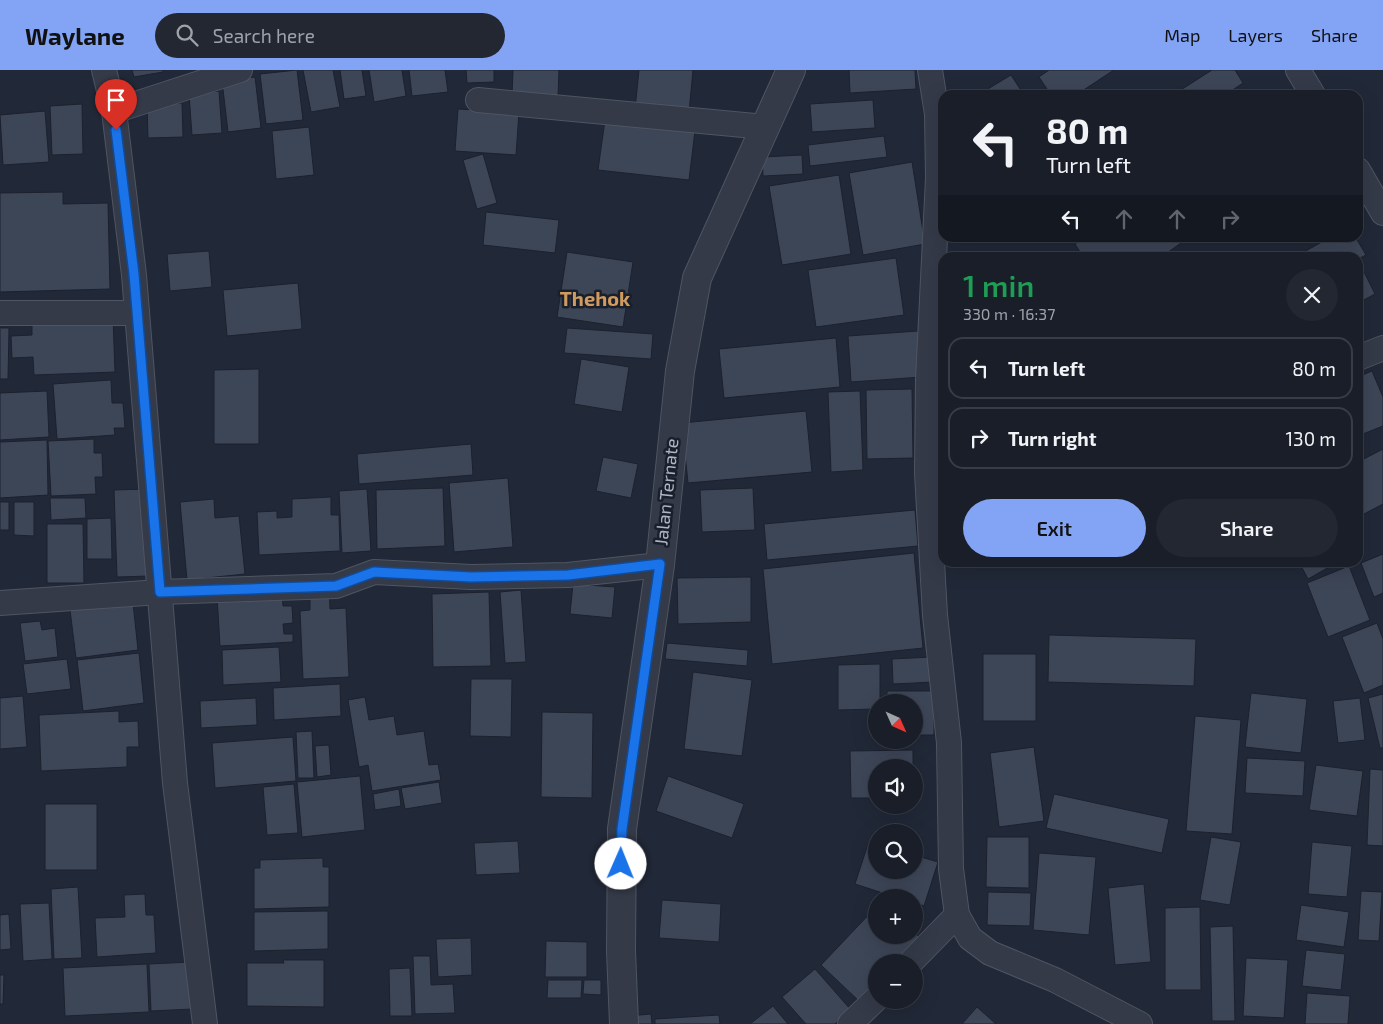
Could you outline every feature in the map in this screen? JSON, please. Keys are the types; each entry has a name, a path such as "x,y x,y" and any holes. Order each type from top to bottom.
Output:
{"street":[{"path":"104,70 114,111 137,313 175,783 205,1024"},
{"path":"114,111 240,70"},
{"name":"Jalan Ternate","path":"624,1024 621,951 622,829 660,564 680,371 697,278 791,70"},
{"path":"930,70 938,114 938,178 929,341 935,472 935,615 949,743 951,869 957,915 970,938 990,953 1055,980 1140,1024"},
{"path":"1298,70 1310,90"},
{"path":"478,100 765,127"},
{"path":"1363,179 1383,213"},
{"path":"0,313 137,313"},
{"path":"1363,356 1383,348"},
{"path":"0,603 160,592 336,586 374,572 471,577 568,575 660,564"},
{"path":"919,954 957,915"},
{"path":"850,1024 868,1007"}],"building":[{"path":"132,70 163,70 163,72 134,77"},
{"path":"297,70 303,120 266,124 260,74"},
{"path":"303,70 333,70 340,107 311,112"},
{"path":"340,70 362,70 366,96 344,99"},
{"path":"369,70 402,70 406,96 374,102"},
{"path":"409,70 445,70 448,92 412,96"},
{"path":"466,70 494,70 494,82 467,83"},
{"path":"513,70 559,70 558,97 512,95"},
{"path":"639,70 693,70 689,113 635,109"},
{"path":"849,70 915,70 916,89 850,93"},
{"path":"1049,70 1114,70 1084,90 1048,90 1039,77"},
{"path":"1212,70 1235,70 1243,83 1232,90 1181,90"},
{"path":"1011,75 1021,90 986,90"},
{"path":"255,77 261,128 228,132 222,81"},
{"path":"219,91 222,133 192,135 189,94"},
{"path":"873,100 875,128 812,132 810,104"},
{"path":"182,103 183,137 148,138 147,104"},
{"path":"82,104 83,154 52,155 50,106"},
{"path":"458,109 519,112 516,155 455,151"},
{"path":"45,111 49,162 3,165 0,115"},
{"path":"605,120 695,131 689,180 598,170"},
{"path":"309,127 314,175 276,179 272,131"},
{"path":"884,136 887,157 810,166 808,145"},
{"path":"483,154 497,203 477,209 463,160"},
{"path":"802,155 803,174 763,176 762,157"},
{"path":"912,162 925,244 863,255 849,173"},
{"path":"839,175 851,254 782,265 769,186"},
{"path":"63,192 63,204 108,203 110,289 0,292 0,193"},
{"path":"486,212 559,220 555,253 483,245"},
{"path":"1078,242 1182,242 1168,252 1080,252 1075,244"},
{"path":"1322,242 1358,242 1366,255 1363,256 1363,252 1304,252"},
{"path":"209,251 212,287 170,291 167,254"},
{"path":"567,252 633,262 623,327 557,317"},
{"path":"896,258 904,315 816,327 808,270"},
{"path":"1363,270 1375,294 1363,300"},
{"path":"298,283 302,329 227,336 223,290"},
{"path":"0,316 1,328 9,328 8,379 0,379"},
{"path":"113,317 115,372 34,375 33,357 12,358 11,336 32,335 32,321"},
{"path":"567,328 653,334 651,359 564,353"},
{"path":"918,331 922,377 851,382 848,336"},
{"path":"836,338 840,387 724,398 719,349"},
{"path":"581,359 629,367 622,412 574,404"},
{"path":"259,369 259,444 214,444 214,370"},
{"path":"1372,371 1383,397 1383,426 1363,434 1363,375"},
{"path":"111,380 112,403 123,403 125,428 114,428 115,435 57,439 53,384"},
{"path":"912,389 913,458 867,459 866,390"},
{"path":"47,391 49,437 0,440 0,393"},
{"path":"860,391 863,470 831,472 828,392"},
{"path":"806,411 812,472 688,483 682,423"},
{"path":"94,439 94,453 102,453 103,477 95,477 96,494 51,496 48,441"},
{"path":"47,440 48,495 0,498 0,442"},
{"path":"471,444 473,475 359,484 357,454"},
{"path":"1383,449 1383,504 1364,514 1363,512 1363,459"},
{"path":"603,457 638,464 631,498 596,491"},
{"path":"508,478 513,547 454,552 449,483"},
{"path":"443,488 445,546 377,549 376,490"},
{"path":"753,488 755,530 702,532 700,490"},
{"path":"146,489 149,576 117,577 114,490"},
{"path":"367,489 371,551 342,553 339,491"},
{"path":"331,497 331,515 339,515 340,551 259,555 257,512 277,511 277,518 292,517 292,499"},
{"path":"50,498 85,498 86,518 51,520"},
{"path":"214,499 215,518 239,516 245,574 187,580 180,502"},
{"path":"0,502 9,502 9,530 0,530"},
{"path":"14,502 34,502 34,536 14,535"},
{"path":"915,510 918,546 767,560 764,524"},
{"path":"111,518 112,559 87,559 87,519"},
{"path":"47,524 83,524 84,583 47,583"},
{"path":"914,553 923,648 772,664 763,569"},
{"path":"1383,554 1383,593 1374,597 1363,567 1363,562"},
{"path":"1302,567 1329,567 1308,579"},
{"path":"1349,567 1370,620 1328,637 1307,583"},
{"path":"751,577 751,622 678,624 677,578"},
{"path":"573,584 615,587 612,618 570,614"},
{"path":"329,588 330,609 346,608 349,677 303,679 300,611 310,610 310,589"},
{"path":"521,590 526,662 505,663 500,592"},
{"path":"489,592 491,666 433,667 432,594"},
{"path":"282,593 283,606 292,606 293,623 283,624 284,634 293,634 293,642 220,646 217,596"},
{"path":"133,603 138,650 76,658 70,610"},
{"path":"40,621 42,630 55,628 58,657 25,661 20,623"},
{"path":"1377,623 1383,639 1383,685 1364,693 1342,637"},
{"path":"1049,635 1196,639 1194,686 1048,682"},
{"path":"667,643 748,650 747,666 665,659"},
{"path":"279,647 281,682 223,685 222,650"},
{"path":"139,653 144,703 83,711 77,660"},
{"path":"983,654 1036,654 1036,721 983,721"},
{"path":"932,657 934,682 893,684 892,659"},
{"path":"67,659 71,689 27,694 23,664"},
{"path":"880,664 880,694 868,694 868,709 838,710 838,665"},
{"path":"693,672 752,680 742,756 684,749"},
{"path":"471,679 512,679 511,737 470,736"},
{"path":"340,684 341,716 274,720 273,688"},
{"path":"887,691 934,691 934,735 923,735 923,694 887,694"},
{"path":"1251,693 1307,699 1301,753 1245,747"},
{"path":"1383,694 1383,748 1380,748 1368,698"},
{"path":"23,696 27,747 0,749 0,698"},
{"path":"365,697 369,720 394,716 397,735 424,731 429,765 438,764 441,780 372,791 368,765 359,767 348,700"},
{"path":"256,698 257,725 201,728 200,701"},
{"path":"1360,698 1365,740 1338,743 1333,701"},
{"path":"119,711 119,722 138,721 139,747 127,747 127,767 41,771 39,715"},
{"path":"542,712 593,713 592,798 541,797"},
{"path":"1195,716 1241,720 1232,834 1186,831"},
{"path":"312,731 314,778 298,778 296,732"},
{"path":"293,737 296,781 215,788 212,743"},
{"path":"329,745 331,775 317,777 315,746"},
{"path":"1034,747 1044,821 999,827 990,753"},
{"path":"913,750 913,759 868,759 868,798 851,798 850,751"},
{"path":"1247,758 1305,761 1303,796 1245,793"},
{"path":"1316,765 1363,771 1357,816 1309,810"},
{"path":"1370,769 1383,770 1383,846 1367,845"},
{"path":"360,776 365,830 302,837 297,782"},
{"path":"668,776 744,804 732,838 656,811"},
{"path":"439,782 442,803 405,809 401,788"},
{"path":"294,784 298,833 267,835 263,787"},
{"path":"399,789 401,806 375,810 373,794"},
{"path":"1054,794 1169,819 1162,853 1046,828"},
{"path":"45,804 97,804 97,870 45,870"},
{"path":"987,837 1029,837 1029,888 986,887"},
{"path":"1211,837 1241,842 1230,905 1200,900"},
{"path":"518,841 520,873 476,875 474,843"},
{"path":"1312,842 1352,846 1347,897 1308,894"},
{"path":"868,844 868,879 923,879 923,858 938,862 924,906 923,889 870,889 855,884"},
{"path":"1039,853 1096,857 1089,935 1033,930"},
{"path":"323,858 323,867 329,867 329,907 254,909 254,868 260,868 260,860"},
{"path":"1144,884 1151,962 1115,965 1108,888"},
{"path":"78,887 82,958 54,959 51,889"},
{"path":"1361,891 1382,892 1379,941 1358,940"},
{"path":"988,892 1031,893 1030,926 987,925"},
{"path":"145,894 146,915 154,915 156,953 97,957 95,918 125,917 124,895"},
{"path":"662,900 721,904 719,942 659,938"},
{"path":"49,903 52,959 23,961 20,904"},
{"path":"1301,905 1349,912 1344,947 1296,940"},
{"path":"1200,907 1201,990 1165,990 1165,908"},
{"path":"328,911 328,949 254,951 254,912"},
{"path":"9,914 11,949 0,950 0,915"},
{"path":"868,915 868,944 914,944 905,954 868,954 868,994 860,1002 821,965"},
{"path":"1233,926 1235,1021 1212,1021 1210,927"},
{"path":"471,938 472,975 438,977 436,939"},
{"path":"546,941 587,942 587,977 545,977"},
{"path":"1306,950 1345,954 1341,990 1302,986"},
{"path":"413,956 430,956 431,985 453,984 455,1013 415,1014"},
{"path":"1246,958 1288,960 1284,1018 1243,1016"},
{"path":"283,960 324,960 324,1007 247,1006 247,963 284,963"},
{"path":"191,962 193,1009 151,1011 149,964"},
{"path":"147,964 149,1012 65,1016 63,968"},
{"path":"410,968 412,1016 390,1016 389,969"},
{"path":"815,969 851,1010 835,1024 806,1024 782,997"},
{"path":"0,975 4,975 3,1004 0,1004"},
{"path":"548,980 582,980 581,998 547,998"},
{"path":"584,980 601,980 601,995 583,994"},
{"path":"1307,993 1350,996 1348,1024 1305,1024"},
{"path":"773,1006 788,1024 750,1024"},
{"path":"977,1007 996,1024 962,1024"},
{"path":"651,1014 652,1024 629,1024 629,1016"},
{"path":"719,1015 720,1024 655,1024 655,1019"}],"district":[{"name":"Thehok","path":"595,299"}],"route":[{"path":"116,130 134,274 160,592 336,586 374,572 471,577 568,575 660,564 622,829 621,864"}]}
